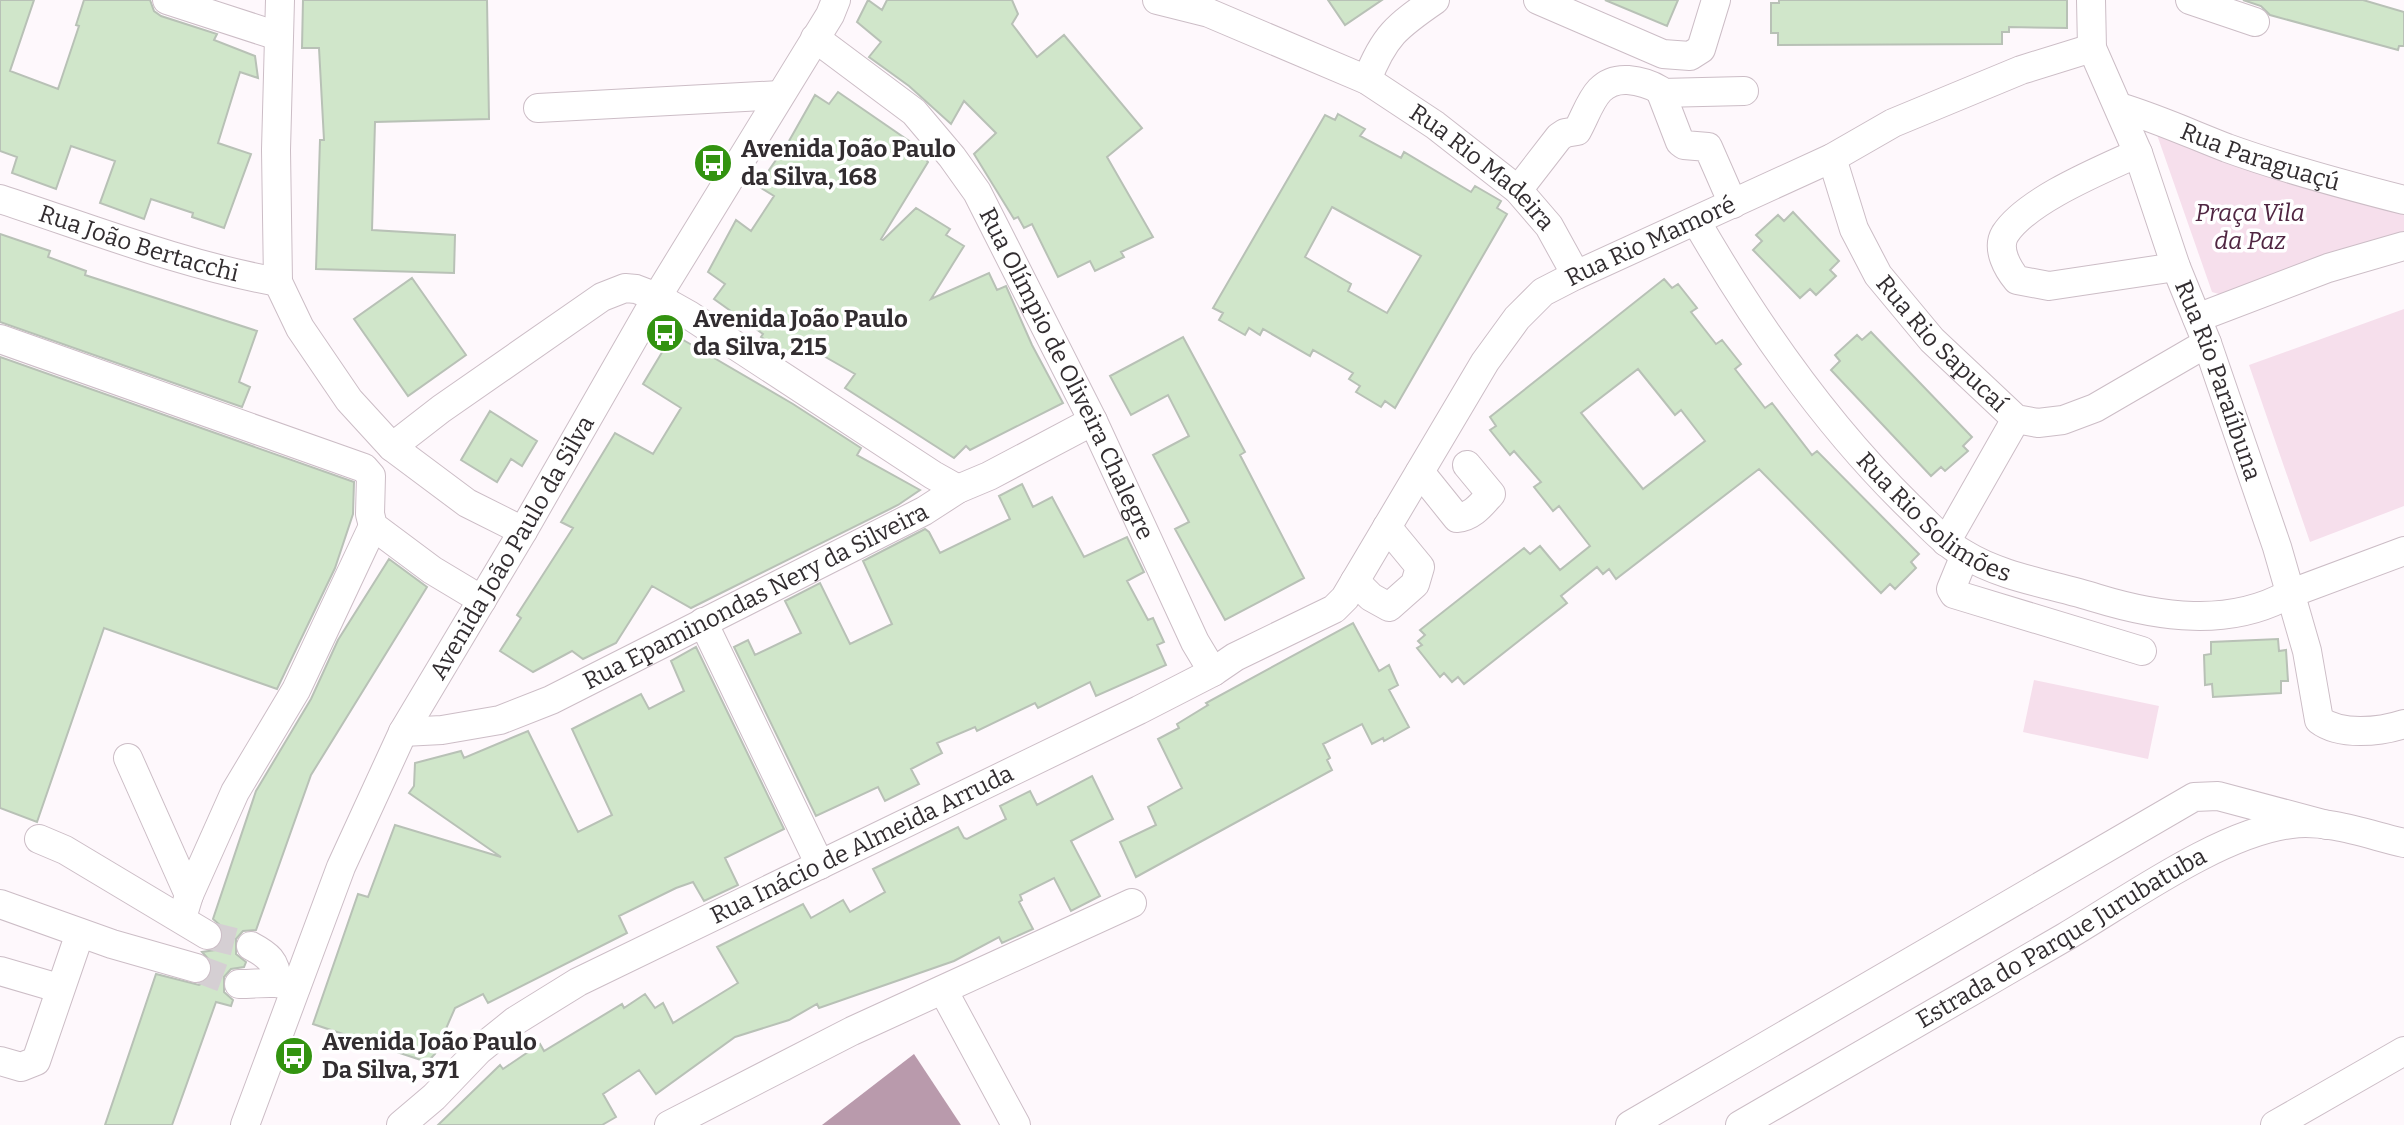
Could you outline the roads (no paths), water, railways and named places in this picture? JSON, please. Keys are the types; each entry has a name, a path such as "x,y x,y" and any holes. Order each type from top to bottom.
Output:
{"street":[{"path":"167,0 278,36"},
{"path":"280,0 276,150 278,282 300,328 349,400 392,447 467,503 523,531"},
{"name":"Avenida João Paulo da Silva","path":"245,1125 287,984 403,732 657,297 836,0"},
{"name":"Rua Rio Madeira","path":"1157,0 1209,13 1367,80 1435,125 1518,190 1549,226 1576,275"},
{"path":"1367,80 1376,56 1397,26 1435,0"},
{"path":"1538,0 1663,54 1690,56 1699,51 1716,0"},
{"path":"2091,0 2092,48"},
{"path":"2190,0 2255,22"},
{"name":"Rua Olímpio de Oliveira Chalegre","path":"815,38 914,112 977,192 1093,421 1195,642 1213,672"},
{"name":"Rua Rio Paraíibuna","path":"2092,48 2138,153 2272,532 2307,651 2319,720 2327,726 2376,731 2404,724"},
{"name":"Rua Rio Mamoré","path":"1350,590 1485,362 1517,318 1543,292 1832,158 1893,123 2021,70 2092,48"},
{"path":"1663,54 1657,89 1680,142 1708,147 1733,204"},
{"path":"1518,190 1559,137 1577,131 1594,95 1613,81 1624,80 1657,89 1744,91"},
{"path":"538,108 780,95"},
{"name":"Rua Paraguaçú","path":"2119,107 2160,119 2276,165 2404,200"},
{"path":"2138,153 2060,190 2026,214 2004,236 2002,250 2008,268 2017,280 2049,286 2176,267"},
{"name":"Rua Rio Sapucaí","path":"1832,158 1854,229 1878,275 1932,340 2016,419 2038,423 2063,420 2095,408 2202,331 2328,268 2404,246"},
{"name":"Rua João Bertacchi","path":"0,199 174,257 278,282"},
{"name":"Rua Rio Solimões","path":"1696,221 1724,271 1820,408 1883,480 1956,549 2002,572 2133,609 2168,616 2195,617 2273,603 2289,594 2404,551"},
{"path":"392,447 441,409 602,297 625,288 657,297 689,315 958,489"},
{"path":"0,339 364,468 371,476 370,514 373,526 296,690 235,792 186,906"},
{"path":"2016,419 1956,549 1951,589 1954,594 2142,651"},
{"name":"Rua Epaminondas Nery da Silveira","path":"403,732 442,730 500,720 551,700 924,511 958,489 1093,421"},
{"path":"1420,472 1457,518 1464,518 1491,494 1467,465"},
{"path":"373,526 432,570 482,600"},
{"path":"1350,590 1389,607 1415,584 1420,567 1387,527"},
{"name":"Rua Inácio de Almeida Arruda","path":"401,1125 434,1097 479,1050 515,1021 578,982 1213,672 1235,657 1334,609 1350,590"},
{"path":"703,622 820,865"},
{"path":"128,758 186,906 207,935"},
{"path":"1630,1125 2194,797 2218,796 2327,825"},
{"name":"Estrada do Parque Jurubatuba","path":"1740,1125 2194,861 2257,831 2294,823 2327,825 2404,843"},
{"path":"39,839 186,906"},
{"path":"669,1125 852,1031 1132,903"},
{"path":"0,904 80,933 196,968"},
{"path":"0,1061 21,1067 36,1061 80,933"},
{"path":"251,946 266,954 287,984"},
{"path":"0,971 48,985"},
{"path":"239,984 287,984"},
{"path":"943,990 1016,1125"},
{"path":"2275,1125 2404,1051"}],"tunnel":[{"path":"207,935 251,946"},
{"path":"196,968 239,984"}],"place":[{"name":"Avenida João Paulo da Silva, 168","path":"713,163"},
{"name":"Avenida João Paulo da Silva, 215","path":"665,333"},
{"name":"Avenida João Paulo Da Silva, 371","path":"294,1056"}],"park label":[{"name":"Praça Vila da Paz","path":"2250,227"}]}
